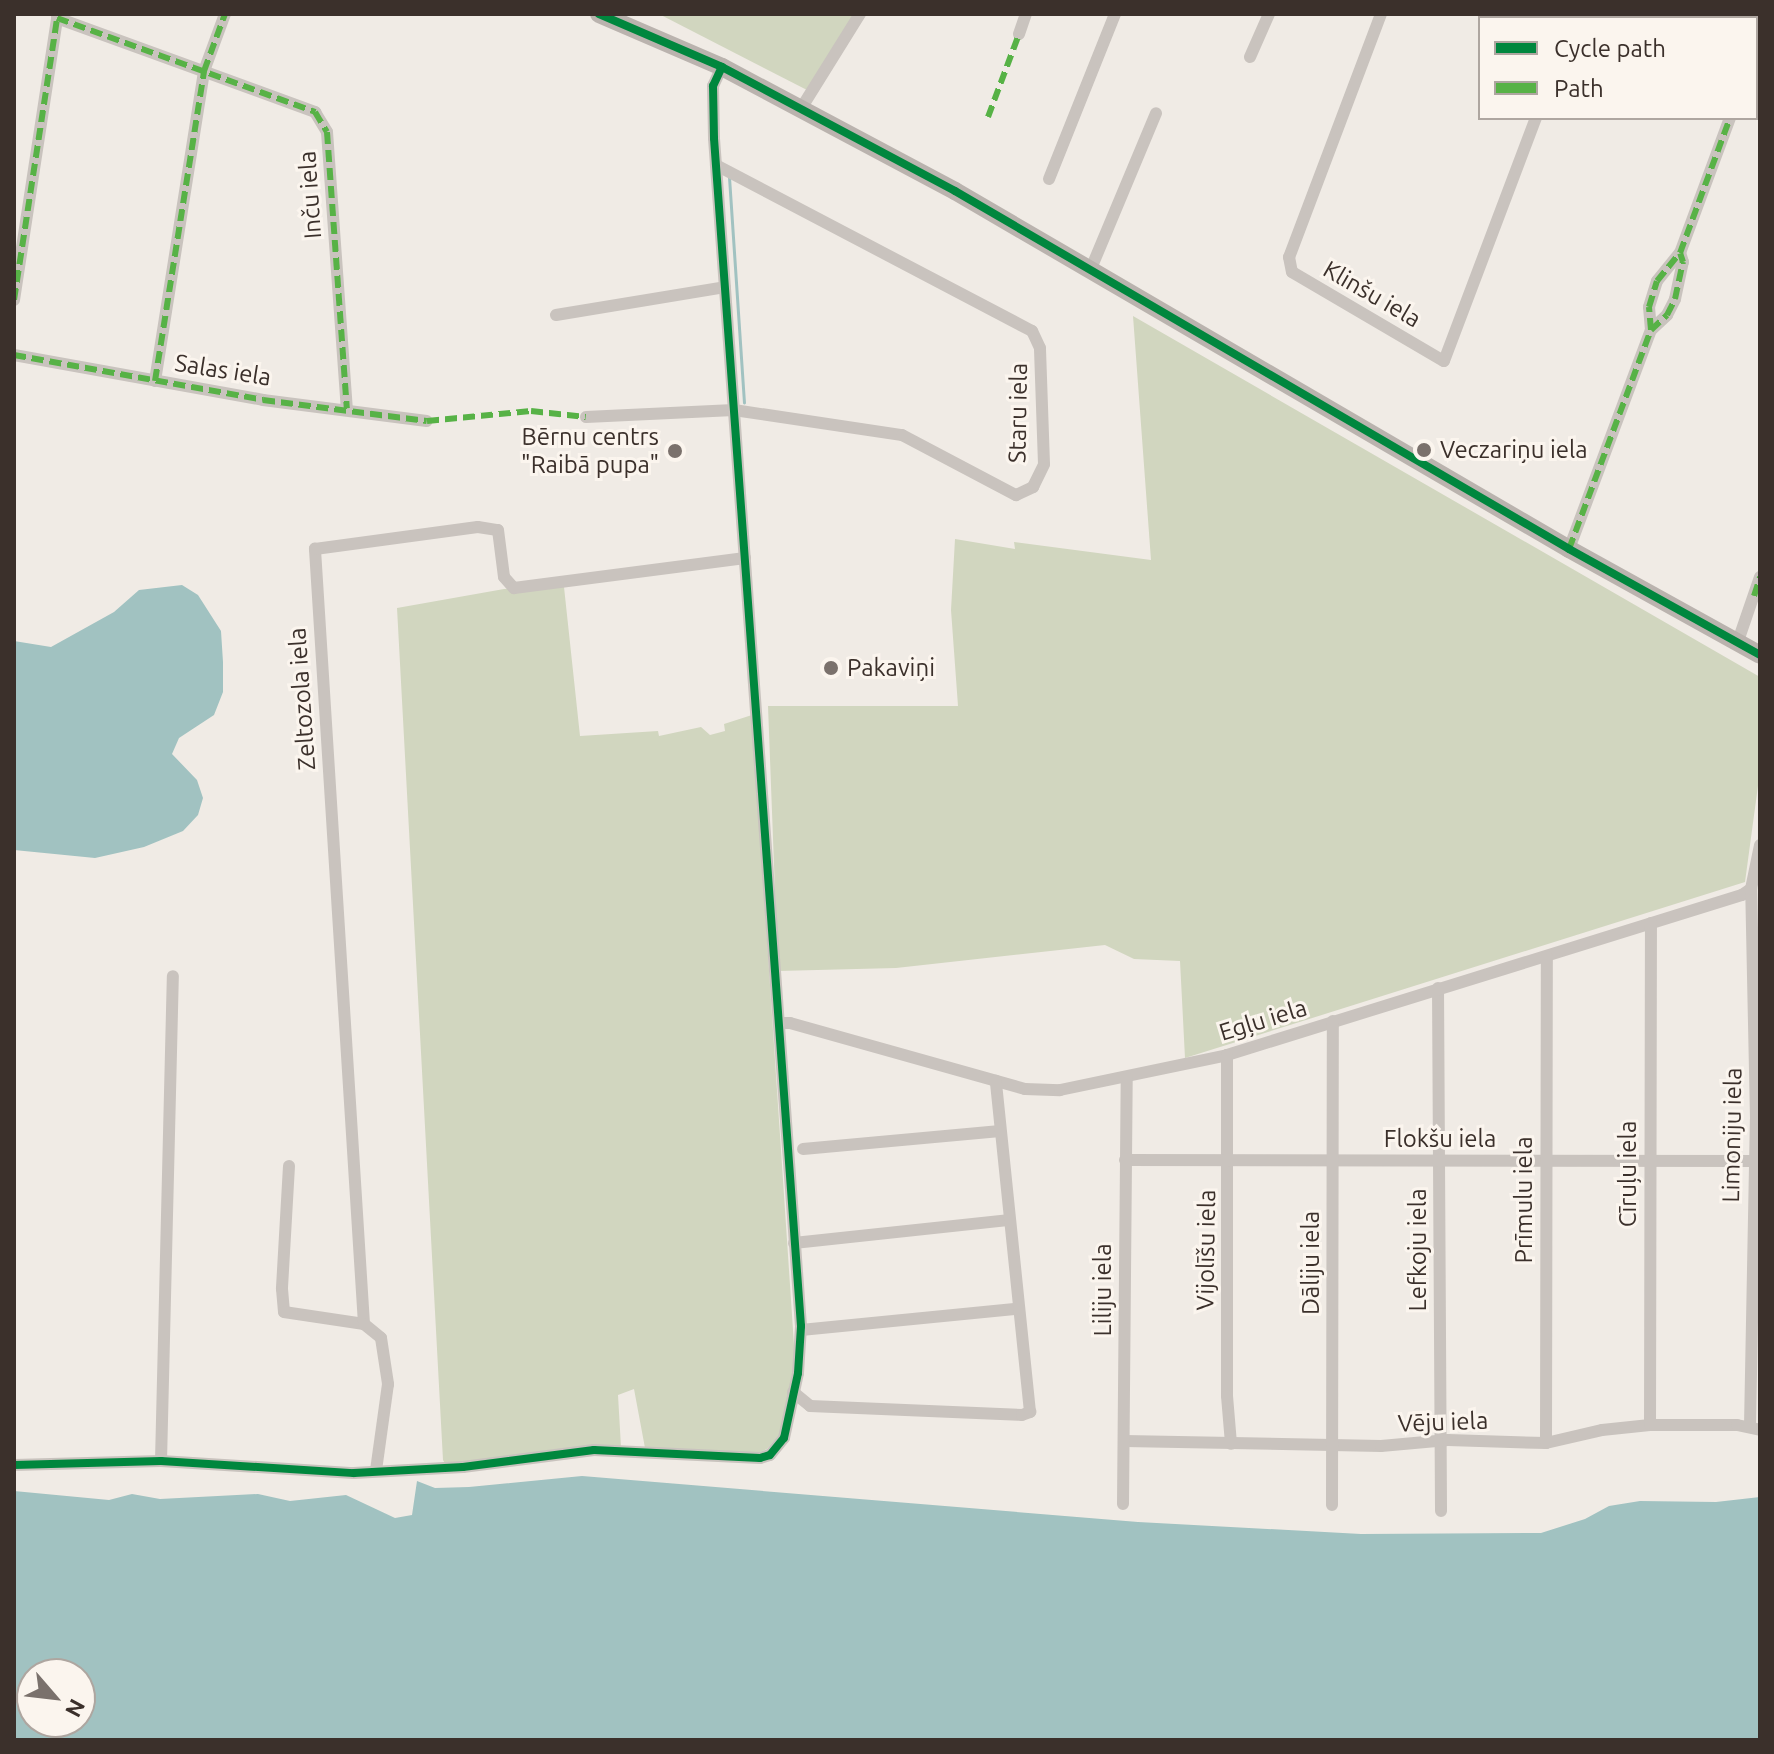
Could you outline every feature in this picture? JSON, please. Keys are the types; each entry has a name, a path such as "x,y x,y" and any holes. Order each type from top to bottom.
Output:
{"main road":[{"path":"599,14 722,67 802,107 1569,549 1760,655"}],"street":[{"path":"155,381 204,71 225,14"},
{"path":"802,107 860,14"},
{"path":"1019,34 1026,14"},
{"path":"1049,179 1115,14"},
{"path":"1250,57 1269,14"},
{"name":"Klinšu iela","path":"1381,14 1289,257 1292,272 1444,361 1535,120"},
{"path":"14,300 58,16"},
{"name":"Inču iela","path":"58,16 315,112 327,132 347,408"},
{"path":"14,1465 161,1461 336,1473 463,1467 594,1450 744,1458 770,1455 784,1438 801,1355 801,1330 716,165 713,86 722,67"},
{"path":"1090,271 1156,113"},
{"path":"1569,549 1651,330 1649,307 1657,281 1680,253 1729,120"},
{"name":"Staru iela","path":"716,165 1032,331 1040,348 1044,464 1033,487 1016,495 902,435 734,410"},
{"path":"1651,330 1667,315 1675,299 1681,277 1680,253"},
{"path":"556,315 725,287"},
{"name":"Salas iela","path":"14,355 263,400 347,408 427,421"},
{"path":"586,417 734,410"},
{"name":"Zeltozola iela","path":"364,1324 315,549 478,527 498,530 504,577 514,588 745,558"},
{"path":"1737,644 1760,577"},
{"name":"Limoniju iela","path":"1755,1428 1751,889 1760,849"},
{"name":"Egļu iela","path":"780,1023 790,1023 1046,1092 1127,1078 1227,1055 1547,957 1742,895 1751,889"},
{"name":"Cīruļu iela","path":"1650,1425 1651,923"},
{"name":"Prīmulu iela","path":"1546,1443 1547,957"},
{"path":"161,1461 173,976"},
{"name":"Lefkoju iela","path":"1438,988 1441,1511"},
{"name":"Dāliju iela","path":"1332,1505 1336,1069 1333,1021"},
{"name":"Vijolīšu iela","path":"1227,1055 1227,1396 1231,1444"},
{"name":"Liliju iela","path":"1123,1504 1127,1078"},
{"path":"793,1392 810,1406 1030,1412 1017,1309 996,1081"},
{"path":"803,1149 1000,1131"},
{"name":"Flokšu iela","path":"1125,1160 1754,1161"},
{"path":"289,1166 282,1289 284,1312 364,1324 381,1338 388,1384 376,1470"},
{"path":"794,1243 1008,1220"},
{"path":"801,1330 1017,1309"},
{"name":"Vēju iela","path":"1125,1441 1333,1446 1441,1442 1546,1443 1602,1430 1650,1425 1755,1428"}],"green space":[{"path":"659,14 856,14 807,90"},
{"path":"1133,316 1760,677 1760,771 1745,882 1185,1058 1180,961 1134,959 1105,945 896,968 778,971 768,706 958,706 951,610 955,539 1015,549 1014,542 1151,560"},
{"path":"564,587 580,736 658,731 659,736 701,727 710,735 725,731 724,724 752,715 795,1360 780,1434 767,1449 753,1455 645,1448 634,1389 618,1395 621,1447 446,1465 443,1460 397,608 504,589"}],"water":[{"path":"182,585 198,595 221,631 223,692 214,715 179,738 172,754 197,780 203,798 198,815 183,831 144,847 95,858 14,850 14,641 51,647 114,612 139,590"},
{"path":"582,1476 1138,1522 1361,1534 1541,1533 1585,1519 1609,1506 1640,1501 1716,1502 1760,1497 1760,1740 14,1740 14,1491 109,1500 132,1494 160,1499 258,1494 290,1501 346,1495 395,1518 412,1515 417,1481 435,1488"}],"waterway":[{"path":"729,177 744,403"}],"marked path":[{"path":"14,300 58,14"},
{"path":"155,381 204,71 225,14"},
{"path":"57,18 315,112 327,132 347,408"},
{"path":"988,117 1019,34"},
{"path":"1758,44 1760,39"},
{"path":"1651,330 1649,307 1657,281 1680,253 1729,120"},
{"path":"1569,549 1651,330 1667,315 1675,299 1683,262 1680,253"},
{"path":"14,355 263,400 427,421 531,411 586,417"},
{"path":"1754,596 1760,577"}],"cycle path":[{"path":"599,14 722,67 955,191 1569,549 1760,655"},
{"path":"14,1465 161,1461 354,1473 463,1467 594,1450 760,1458 770,1455 784,1438 798,1373 801,1326 714,138 713,86 722,67"}],"place":[{"name":"Veczariņu iela","path":"1424,450"},
{"name":"Bērnu centrs \"Raibā pupa\"","path":"675,451"},
{"name":"Pakaviņi","path":"831,668"}]}
